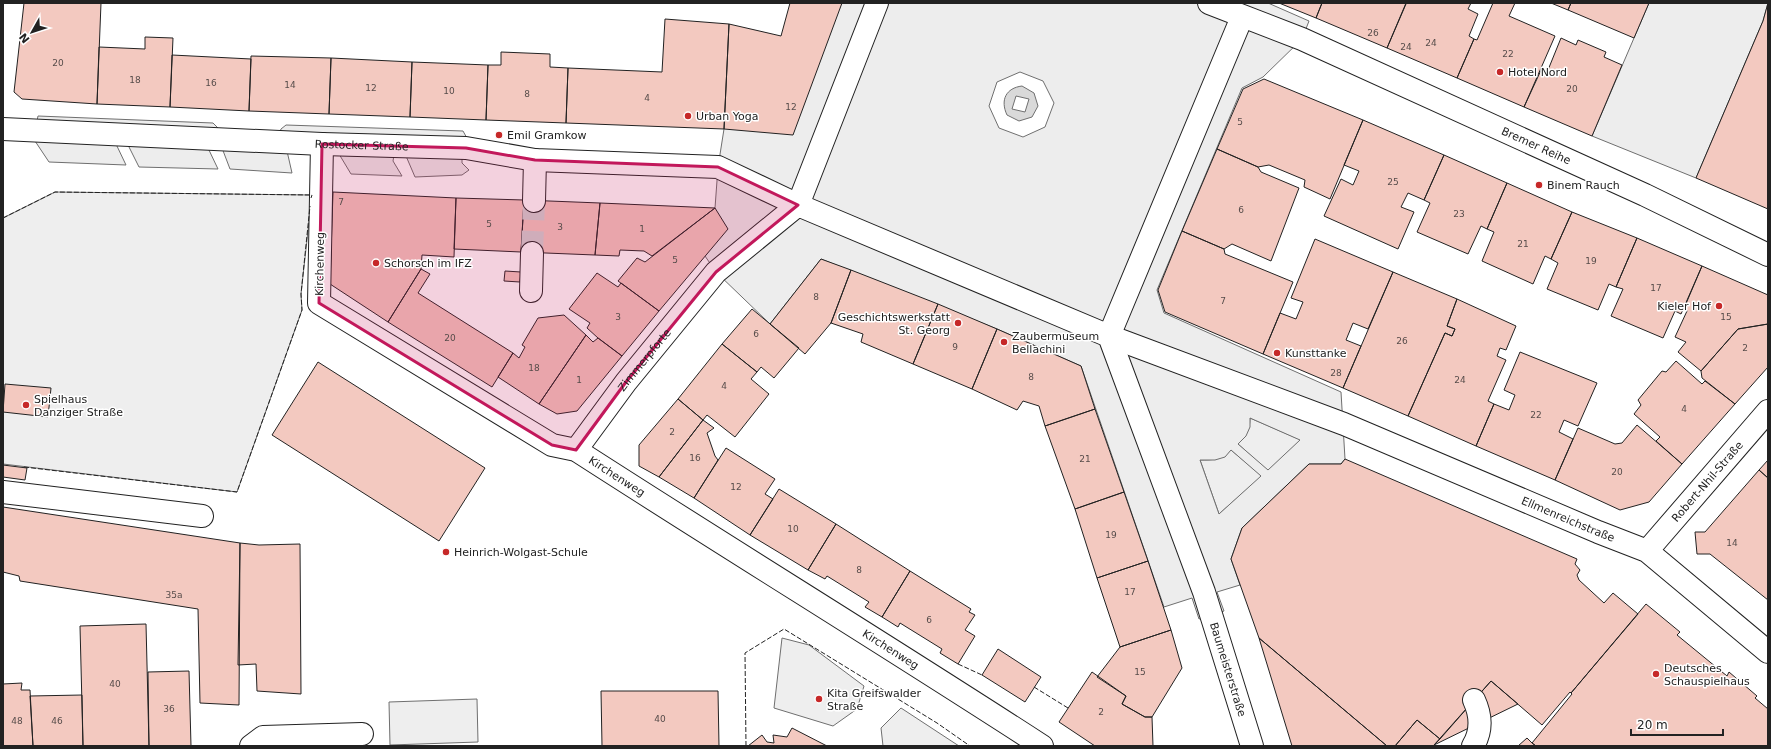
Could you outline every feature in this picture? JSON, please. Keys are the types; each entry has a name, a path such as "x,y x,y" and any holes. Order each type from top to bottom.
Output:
{"street":[{"path":"798,205 877,3"},
{"name":"Bremer Reihe","path":"1209,3 1302,39 1645,195 1768,255"},
{"path":"1110,336 1242,17"},
{"name":"Rostocker Straße","path":"3,129 322,144 466,148 535,160 718,167"},
{"name":"Kirchenweg","path":"322,144 319,304 552,445 576,450 738,554 963,694 1042,746"},
{"path":"534,201 535,160"},
{"name":"Ellmenreichstraße","path":"718,167 798,205 1110,336 1344,424 1598,532 1647,551 1768,652"},
{"name":"Zimmerpforte","path":"576,450 626,382 716,272 798,205"},
{"path":"531,291 532,253"},
{"name":"Baumeisterstraße","path":"1110,336 1204,592 1252,746"},
{"name":"Robert-Nhil-Straße","path":"1647,551 1768,411"},
{"path":"3,492 202,516"},
{"path":"1473,746 1478,735 1480,720 1479,709 1474,700"},
{"path":"251,746 263,737 362,734"}],"highlighted area":[{"path":"322,144 466,148 535,160 718,167 798,205 716,272 626,382 576,450 552,445 319,303"}],"shaded area":[{"path":"842,3 1268,3 1309,21 1302,39 1263,77 1242,88 1157,290 1164,313 1341,392 1345,459 1341,464 1309,464 1242,528 1231,559 1240,585 1217,592 1224,611 1199,619 1192,598 1164,607 1081,366 997,329 821,259 770,324 716,272 705,256 715,208 718,167 724,129","holes":["1020,72 1043,81 1054,103 1045,127 1023,137 999,128 989,106 997,82","1250,418 1300,440 1268,470 1238,444 1246,436 1250,427","1231,450 1261,476 1219,514 1200,460 1215,460 1225,457"]},
{"path":"1649,3 1768,3 1763,21 1696,178 1592,136"},
{"path":"1022,86 1034,93 1038,106 1032,117 1019,121 1007,115 1004,104 1004,100 1008,92 1016,87","holes":["1016,96 1029,99 1025,112 1012,109"]},
{"path":"38,116 213,123 223,133 36,126"},
{"path":"286,125 463,131 468,140 279,134 281,129"},
{"path":"35,141 116,144 126,165 49,162"},
{"path":"128,145 208,148 218,169 139,167"},
{"path":"222,148 287,151 292,173 230,169"},
{"path":"339,154 394,155 393,161 402,176 351,174"},
{"path":"406,156 462,158 462,163 469,170 462,175 415,177"},
{"path":"55,192 312,195 301,294 302,310 237,492 3,464 3,218"},
{"path":"1250,418 1301,440 1268,471 1238,444 1247,432"},
{"path":"1231,450 1262,476 1219,514 1200,460 1217,459 1224,456"},
{"path":"782,638 809,645 864,686 857,709 833,726 774,708"},
{"path":"477,699 478,742 390,745 389,702"},
{"path":"901,708 959,746 883,746 881,728"}],"building":[{"path":"24,3 101,3 97,104 22,99 14,92"},
{"path":"790,3 842,3 793,135 724,129 729,24 781,36"},
{"path":"1279,3 1322,3 1316,18"},
{"path":"1322,3 1406,4 1387,48 1316,18"},
{"path":"1406,3 1471,3 1468,9 1478,14 1469,36 1474,39 1457,78 1387,48"},
{"path":"1493,3 1515,3 1509,16 1555,36 1524,107 1457,78 1474,39 1477,40"},
{"path":"1551,3 1571,3 1568,10"},
{"path":"1571,3 1649,3 1634,38 1568,10"},
{"path":"1768,3 1768,209 1696,178 1763,21"},
{"path":"665,19 729,24 724,129 566,123 568,68 662,72"},
{"path":"145,37 173,38 170,107 97,104 99,47 145,49"},
{"path":"1561,38 1576,45 1578,40 1606,52 1604,57 1622,65 1592,136 1524,107 1542,68 1548,70"},
{"path":"501,52 550,54 550,67 568,68 566,123 486,120 488,65 501,65"},
{"path":"172,55 251,59 249,111 170,107"},
{"path":"251,56 331,58 329,114 249,111"},
{"path":"331,58 412,62 410,117 329,114"},
{"path":"412,62 488,65 486,120 410,117"},
{"path":"1264,79 1363,120 1330,199 1304,187 1305,180 1269,165 1258,167 1217,149 1243,89"},
{"path":"1363,120 1444,155 1424,200 1408,193 1401,207 1414,212 1398,249 1324,216 1341,179 1353,185 1359,171 1344,165"},
{"path":"1217,149 1258,167 1261,172 1299,188 1271,261 1232,244 1224,249 1182,231"},
{"path":"1444,155 1507,183 1487,229 1481,226 1468,254 1417,232 1430,203 1424,200"},
{"path":"1507,183 1572,212 1551,259 1545,256 1533,284 1482,261 1494,232 1487,229"},
{"name":"Schorsch im IFZ","path":"333,192 456,198 454,257 422,255 421,269 388,322 330,284"},
{"path":"456,198 524,200 521,252 454,249"},
{"path":"524,200 600,203 595,255 521,252"},
{"path":"600,203 715,208 652,256 644,251 620,250 619,256 595,255"},
{"path":"715,208 728,229 659,311 618,281 637,258 645,262"},
{"path":"1572,212 1637,238 1616,287 1609,284 1598,310 1547,289 1558,263 1551,259"},
{"path":"1182,231 1224,249 1225,254 1293,282 1263,354 1165,312 1158,290"},
{"path":"1637,238 1702,266 1681,314 1675,311 1663,338 1611,316 1623,289 1616,287"},
{"path":"1315,239 1393,272 1368,329 1353,323 1346,340 1361,346 1343,388 1263,354 1280,313 1296,319 1303,302 1291,298"},
{"path":"821,259 851,270 831,323 805,354 770,324"},
{"path":"1702,266 1768,295 1768,324 1738,329 1701,371 1678,352 1686,342 1675,337 1687,311 1685,306"},
{"path":"421,269 430,274 418,293 513,353 492,387 388,322"},
{"path":"851,270 938,304 913,364 861,342 863,334 831,323"},
{"path":"505,271 521,272 520,282 504,281"},
{"path":"1393,272 1457,299 1447,326 1455,329 1452,336 1445,333 1408,416 1343,388"},
{"path":"597,273 618,287 621,283 659,311 622,356 587,328 590,323 569,309"},
{"path":"1457,299 1516,326 1506,350 1500,348 1497,356 1506,360 1488,401 1494,404 1476,446 1408,416 1445,333 1452,336 1455,329 1447,326"},
{"path":"938,304 997,329 972,389 913,364"},
{"path":"752,309 799,348 774,378 761,367 757,372 722,344"},
{"path":"564,315 586,335 539,404 498,377 513,353 519,358 525,347 522,345 538,318"},
{"path":"1768,324 1768,367 1735,404 1702,378 1701,371 1738,329"},
{"path":"997,329 1081,366 1095,409 1045,426 1039,406 1023,401 1017,410 972,389"},
{"path":"586,335 593,342 598,338 622,356 577,411 557,414 539,404"},
{"path":"722,344 757,372 751,379 769,394 735,437 707,415 703,420 678,399"},
{"path":"1520,352 1597,383 1578,426 1564,420 1559,432 1573,439 1555,480 1476,446 1494,404 1509,410 1515,395 1504,390"},
{"path":"1676,361 1702,384 1705,381 1735,404 1682,464 1656,441 1660,437 1634,414 1641,405 1638,400 1662,371 1666,372"},
{"path":"318,362 485,468 439,541 272,435"},
{"name":"Spielhaus Danziger Straße","path":"5,384 51,388 48,417 3,412"},
{"path":"678,399 703,420 659,477 639,466 639,445"},
{"path":"1095,409 1124,492 1075,509 1045,426"},
{"path":"703,420 714,428 707,433 715,456 718,460 694,498 659,477"},
{"path":"1637,425 1682,464 1649,502 1620,510 1555,480 1578,428 1615,444 1622,443"},
{"path":"726,448 775,479 765,494 773,499 750,535 694,498"},
{"path":"1345,459 1577,559 1575,564 1580,570 1577,575 1579,580 1604,603 1613,593 1638,614 1542,725 1491,681 1440,739 1417,720 1395,746 1387,746 1259,638 1231,559 1242,528 1309,464 1341,464"},
{"path":"1768,460 1768,478 1759,470"},
{"path":"3,465 27,468 25,480 3,477"},
{"path":"1759,470 1768,478 1768,600 1710,554 1697,554 1695,532 1705,532"},
{"path":"779,489 836,524 808,570 750,535"},
{"path":"1124,492 1148,561 1097,578 1075,509"},
{"path":"3,507 240,543 239,705 200,703 198,609 20,581 19,576 3,572"},
{"path":"836,524 910,571 882,617 865,607 869,602 827,576 825,579 808,570"},
{"path":"240,543 259,545 300,544 301,694 257,691 256,664 238,665"},
{"path":"1148,561 1171,630 1120,647 1097,578"},
{"path":"910,571 971,609 969,612 975,615 965,630 975,636 958,664 940,653 942,649 900,623 898,627 882,617"},
{"name":"Deutsches Schauspielhaus","path":"1646,604 1680,632 1677,635 1727,676 1729,672 1757,696 1755,698 1768,709 1768,746 1536,746 1532,743 1572,694 1571,693"},
{"path":"146,624 149,746 83,746 80,626"},
{"path":"1171,630 1182,668 1152,717 1145,717 1122,704 1126,696 1097,677 1120,647"},
{"path":"1259,638 1387,746 1292,746"},
{"path":"998,649 1041,677 1025,702 982,675"},
{"path":"189,671 191,746 149,746 148,672"},
{"path":"1092,672 1126,696 1122,704 1145,717 1152,717 1153,746 1095,746 1059,722"},
{"path":"1491,681 1518,704 1434,745"},
{"path":"22,683 21,690 30,690 33,746 3,746 3,684"},
{"path":"601,691 718,691 719,746 602,746"},
{"path":"82,695 83,746 33,746 30,696"},
{"path":"1417,720 1440,739 1433,746 1395,746"},
{"path":"792,728 827,746 748,746 762,735 767,742 774,743 773,735 787,737"},
{"path":"1527,738 1536,746 1518,746"}],"tunnel":[{"path":"532,253 534,201"}],"fence":[{"path":"3,218 55,192 312,195 311,198"},
{"path":"24,467 237,492 302,310 301,294 310,206"},
{"path":"746,746 745,653 784,629 937,723 970,746"},
{"path":"958,664 982,675"},
{"path":"1034,687 1068,708"}],"place":[{"name":"Hotel Nord","path":"1500,72"},
{"name":"Urban Yoga","path":"688,116"},
{"name":"Emil Gramkow","path":"499,135"},
{"name":"Binem Rauch","path":"1539,185"},
{"name":"Schorsch im IFZ","path":"376,263"},
{"name":"Kieler Hof","path":"1719,306"},
{"name":"Geschichtswerkstatt St. Georg","path":"958,323"},
{"name":"Zaubermuseum Bellachini","path":"1004,342"},
{"name":"Kunsttanke","path":"1277,353"},
{"name":"Spielhaus Danziger Straße","path":"26,405"},
{"name":"Heinrich-Wolgast-Schule","path":"446,552"},
{"name":"Deutsches Schauspielhaus","path":"1656,674"},
{"name":"Kita Greifswalder Straße","path":"819,699"}]}
